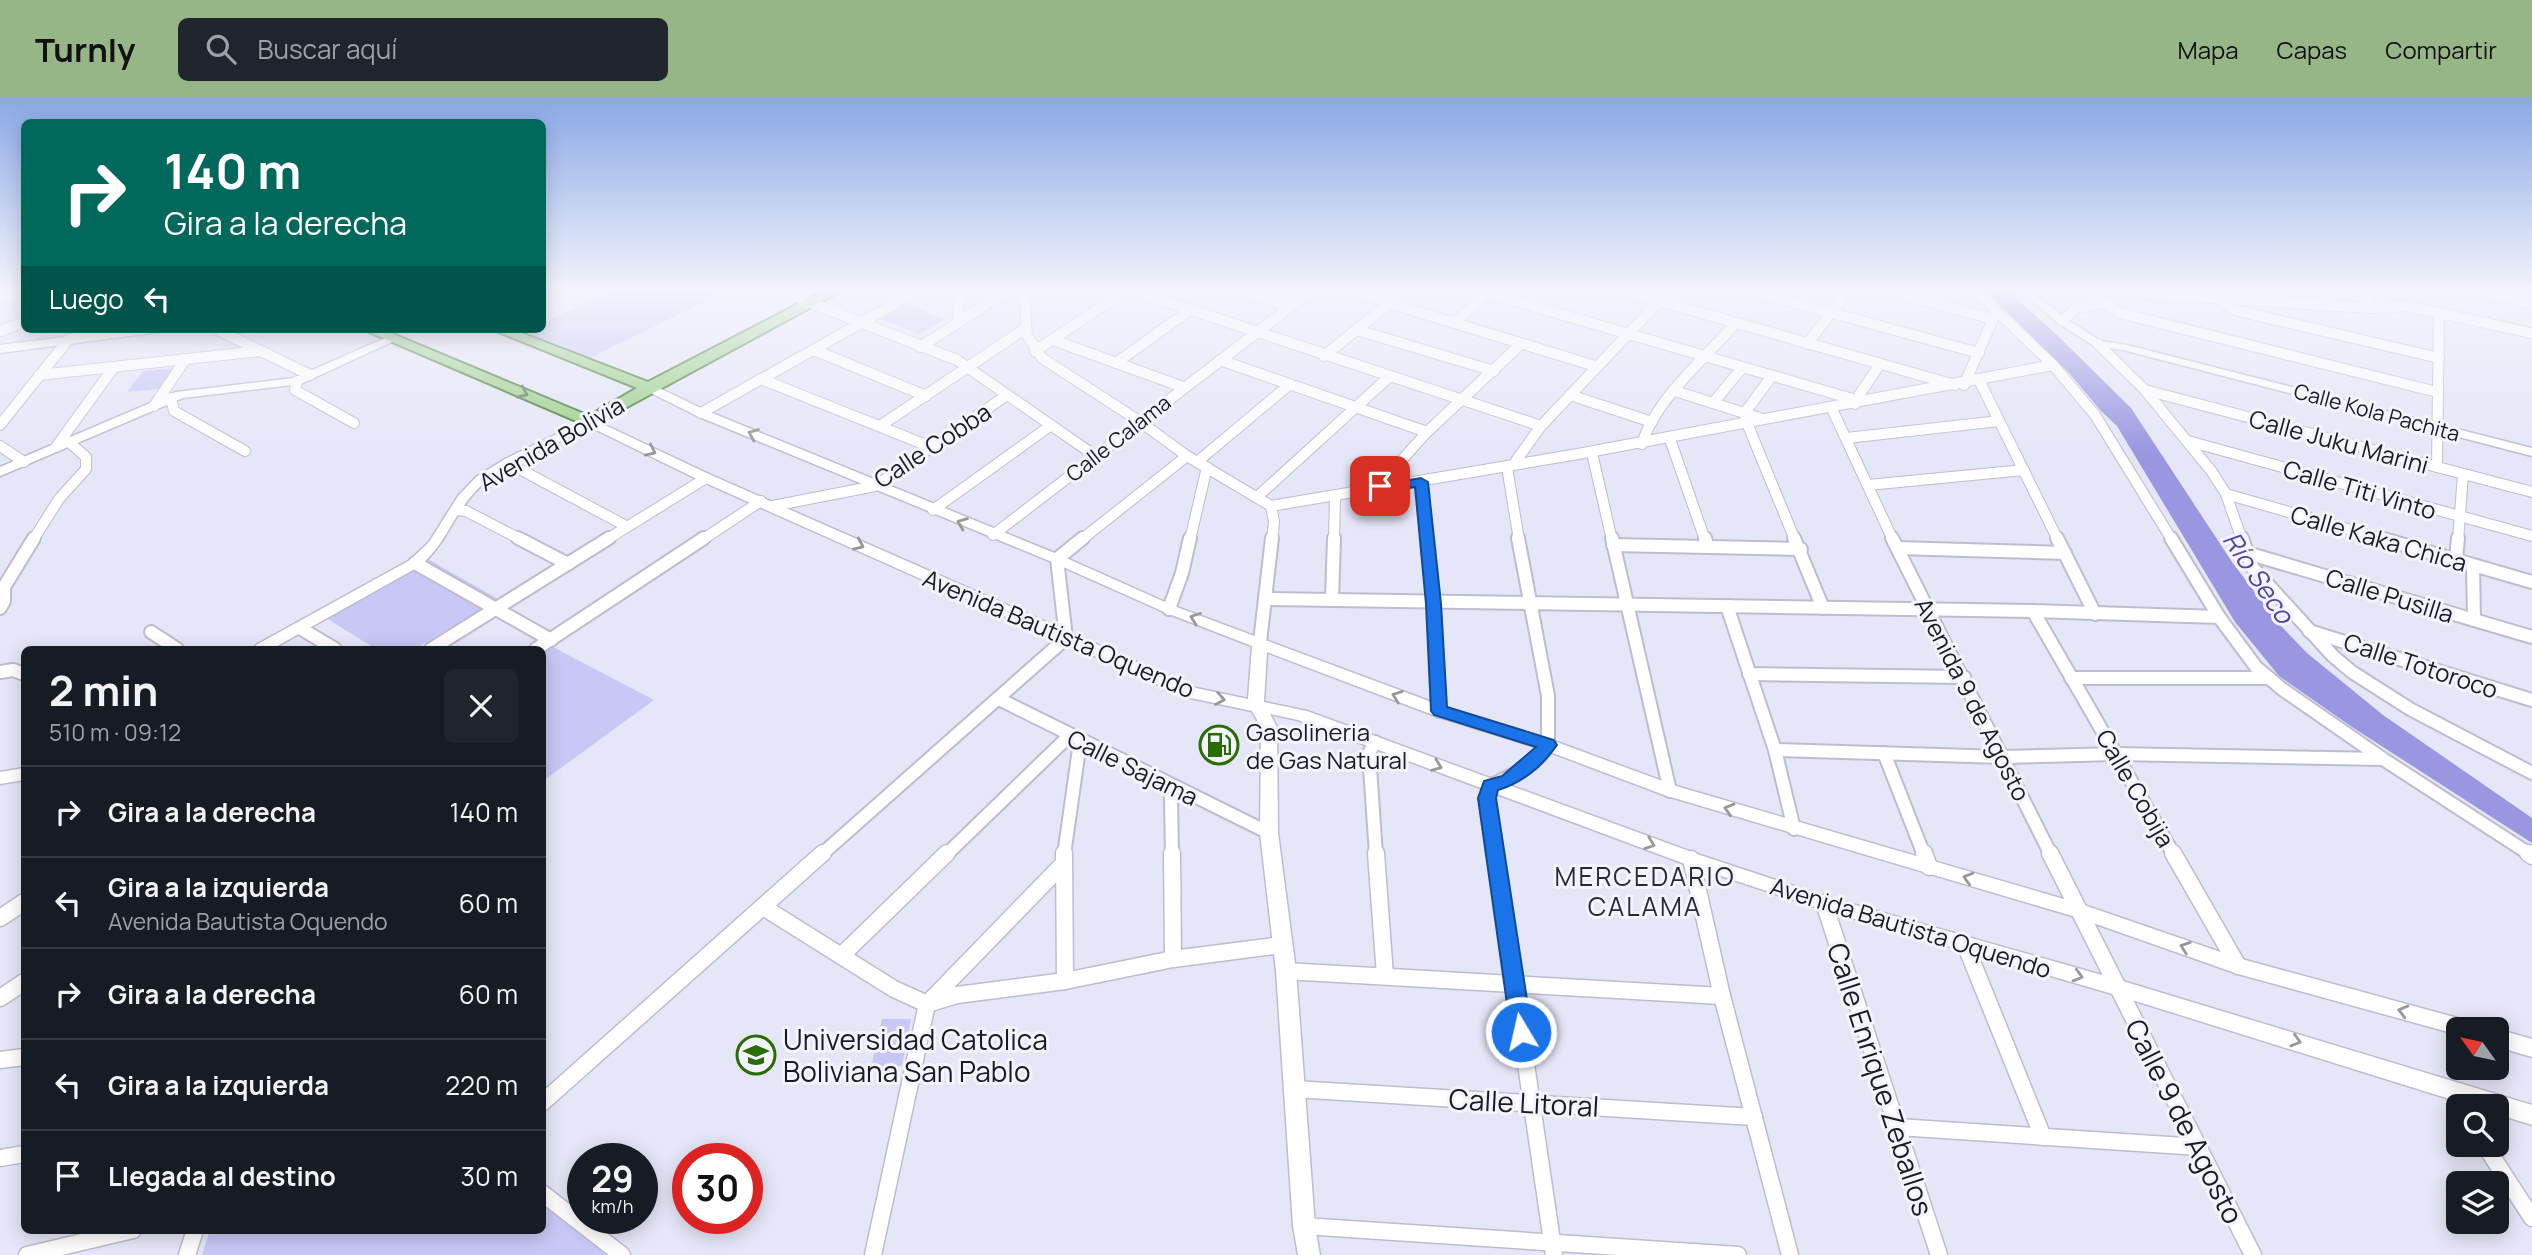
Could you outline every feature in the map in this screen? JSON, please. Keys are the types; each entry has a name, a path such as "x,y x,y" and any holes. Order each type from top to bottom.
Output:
{"main road":[{"name":"Avenida Bautista Oquendo","path":"408,345 590,422"},
{"path":"540,345 649,387"},
{"name":"Avenida Bolivia","path":"590,422 649,387 730,345"}],"street":[{"path":"0,349 30,345"},
{"path":"0,425 64,345"},
{"path":"249,345 310,375"},
{"path":"0,472 171,398 193,392 297,381 377,345"},
{"path":"701,413 823,345"},
{"path":"915,345 970,367 1094,456"},
{"path":"880,426 1002,345"},
{"path":"1033,345 1042,358 1139,421 1187,456 1271,506 1670,439 1746,418 1772,376"},
{"path":"1035,351 1045,345"},
{"path":"1067,345 1182,387"},
{"path":"1116,363 1141,345"},
{"name":"Calle Calama","path":"993,535 1240,345"},
{"path":"1291,345 1541,426"},
{"path":"1324,356 1338,345"},
{"path":"1407,345 1494,371"},
{"path":"1380,488 1383,481 1427,432 1520,345 1595,366"},
{"path":"1553,1248 1487,798 1490,786 1508,781 1529,766 1548,745 1548,696 1529,604 1510,466 1541,426 1615,345"},
{"path":"1665,345 1856,402"},
{"path":"1642,444 1642,437 1675,391 1717,345"},
{"path":"1811,345 1961,386"},
{"path":"1950,345 1979,353"},
{"path":"1961,386 1982,345"},
{"path":"2030,345 2053,365 2095,415 2219,617 2256,667 2383,759 2532,856"},
{"path":"2099,345 2145,390 2212,471 2226,494 2252,567 2333,656 2376,688 2529,769"},
{"name":"Calle Kola Pachita","path":"2104,345 2136,350 2532,452"},
{"path":"2248,345 2437,392"},
{"path":"2384,345 2440,358"},
{"path":"2437,467 2440,345"},
{"path":"814,350 926,396"},
{"path":"39,375 261,351"},
{"path":"154,405 185,360"},
{"path":"1220,360 1427,432"},
{"path":"1856,402 1880,364"},
{"path":"1675,391 1746,418 1764,420 1961,386 2053,365"},
{"path":"56,448 114,367"},
{"path":"1713,404 1742,368"},
{"path":"1257,497 1389,377"},
{"path":"761,379 931,447"},
{"path":"297,381 296,390 354,423"},
{"path":"1980,382 2095,614"},
{"path":"1169,609 1181,573 1202,464 1289,385"},
{"path":"649,387 701,413 1057,559 1169,609 1439,711 1548,745 1671,791 2081,911 2238,966 2446,1023"},
{"name":"Calle Juku Marini","path":"2145,390 2532,492"},
{"name":"Calle Cobba","path":"767,504 875,486 1007,395"},
{"path":"1570,395 1652,422"},
{"path":"171,398 174,411 245,451"},
{"name":"Avenida 9 de Agosto","path":"1832,409 1897,548 2081,911 2116,987"},
{"path":"1746,418 1801,549 1822,608"},
{"path":"1847,438 1999,421"},
{"name":"Avenida Bolivia","path":"267,646 415,563 433,549 472,488 483,478 590,422"},
{"name":"Avenida Bautista Oquendo","path":"590,422 706,478 1192,693 1301,715 1691,859 1824,903 2116,987 2532,1115"},
{"path":"933,510 1050,426"},
{"path":"1670,439 1707,545"},
{"name":"Calle Titi Vinto","path":"2187,440 2532,536"},
{"path":"0,608 4,601 4,587 59,499 86,469 86,457 69,442"},
{"path":"0,446 24,462"},
{"path":"1592,453 1671,791"},
{"path":"1057,559 1187,456"},
{"path":"510,464 626,526"},
{"path":"1868,485 2024,470"},
{"path":"2456,560 2463,474"},
{"path":"436,646 706,478"},
{"path":"1421,482 1434,604 1439,711"},
{"name":"Calle Kaka Chica","path":"2226,494 2532,582"},
{"path":"1332,600 1335,496"},
{"path":"541,646 767,504"},
{"path":"1271,506 1275,522 1259,642 1256,704 1269,727 1269,834 1286,971 1304,1226 1309,1255"},
{"path":"457,510 466,511 568,564"},
{"path":"1613,545 1801,549"},
{"path":"1897,548 2065,553"},
{"name":"Calle Pusilla","path":"2247,553 2532,637"},
{"path":"546,1099 1066,638 1057,559"},
{"path":"415,563 551,640"},
{"path":"2473,566 2474,620"},
{"path":"1265,599 1434,604 2033,611 2219,617"},
{"path":"1727,606 1775,750 1794,829"},
{"name":"Calle Cobija","path":"2033,611 2238,966"},
{"path":"300,628 330,646"},
{"name":"Calle Totoroco","path":"2309,631 2532,700"},
{"path":"151,632 172,646"},
{"path":"0,672 13,670 21,673"},
{"path":"1749,674 1964,677"},
{"path":"2071,678 2269,678"},
{"name":"Calle Sajama","path":"999,699 1269,834"},
{"path":"842,955 1069,736"},
{"path":"1375,742 1369,753 1385,976"},
{"path":"1065,981 1063,864 1079,749 1083,743"},
{"path":"1775,750 2003,757 2116,754 2383,759"},
{"path":"1884,752 1929,867"},
{"path":"0,778 21,776"},
{"path":"1173,959 1171,799 1178,788"},
{"path":"1691,859 1722,996 1790,1255"},
{"path":"873,1255 927,1004 1063,864"},
{"name":"Calle Enrique Zeballos","path":"1824,903 1939,1255"},
{"path":"0,918 21,904"},
{"path":"763,907 894,989 927,1004 957,995 1065,981 1173,959 1282,944"},
{"path":"1965,944 2043,1137"},
{"path":"1286,971 1722,996"},
{"path":"0,998 21,984"},
{"name":"Calle 9 de Agosto","path":"2116,987 2253,1255"},
{"path":"2510,1042 2532,1048"},
{"path":"0,1060 21,1057"},
{"path":"2448,1088 2452,1094"},
{"name":"Calle Litoral","path":"1294,1089 1754,1117"},
{"path":"1898,1127 2199,1147"},
{"path":"0,1158 21,1154"},
{"path":"2492,1157 2532,1218"},
{"path":"546,1196 622,1255"},
{"path":"1304,1226 1553,1248 1738,1255"},
{"path":"27,1255 116,1234"},
{"path":"187,1255 194,1234"}],"shaded area":[{"path":"557,345 617,345 590,358"},
{"name":"Río Seco","path":"2041,345 2067,345 2131,408 2232,562 2279,624 2307,653 2383,715 2532,818 2532,843 2352,727 2279,676 2235,622 2117,426"},
{"path":"174,368 160,389 127,392 143,371"},
{"path":"426,558 498,599 420,646 371,646 323,616"},
{"path":"547,644 654,700 546,779 546,646"},
{"path":"882,1019 911,1019 902,1066 871,1067"},
{"path":"546,1196 567,1214 567,1234 592,1234 618,1255 202,1255 209,1234 546,1234"}],"place":[{"name":"Gasolineria de Gas Natural","path":"1219,745"},
{"name":"Universidad Catolica Boliviana San Pablo","path":"756,1055"}],"district":[{"name":"MERCEDARIO CALAMA","path":"1645,891"}],"route":[{"path":"1380,486 1421,482 1434,604 1439,711 1548,745 1529,766 1508,781 1490,786 1487,798 1521,1032"}]}
